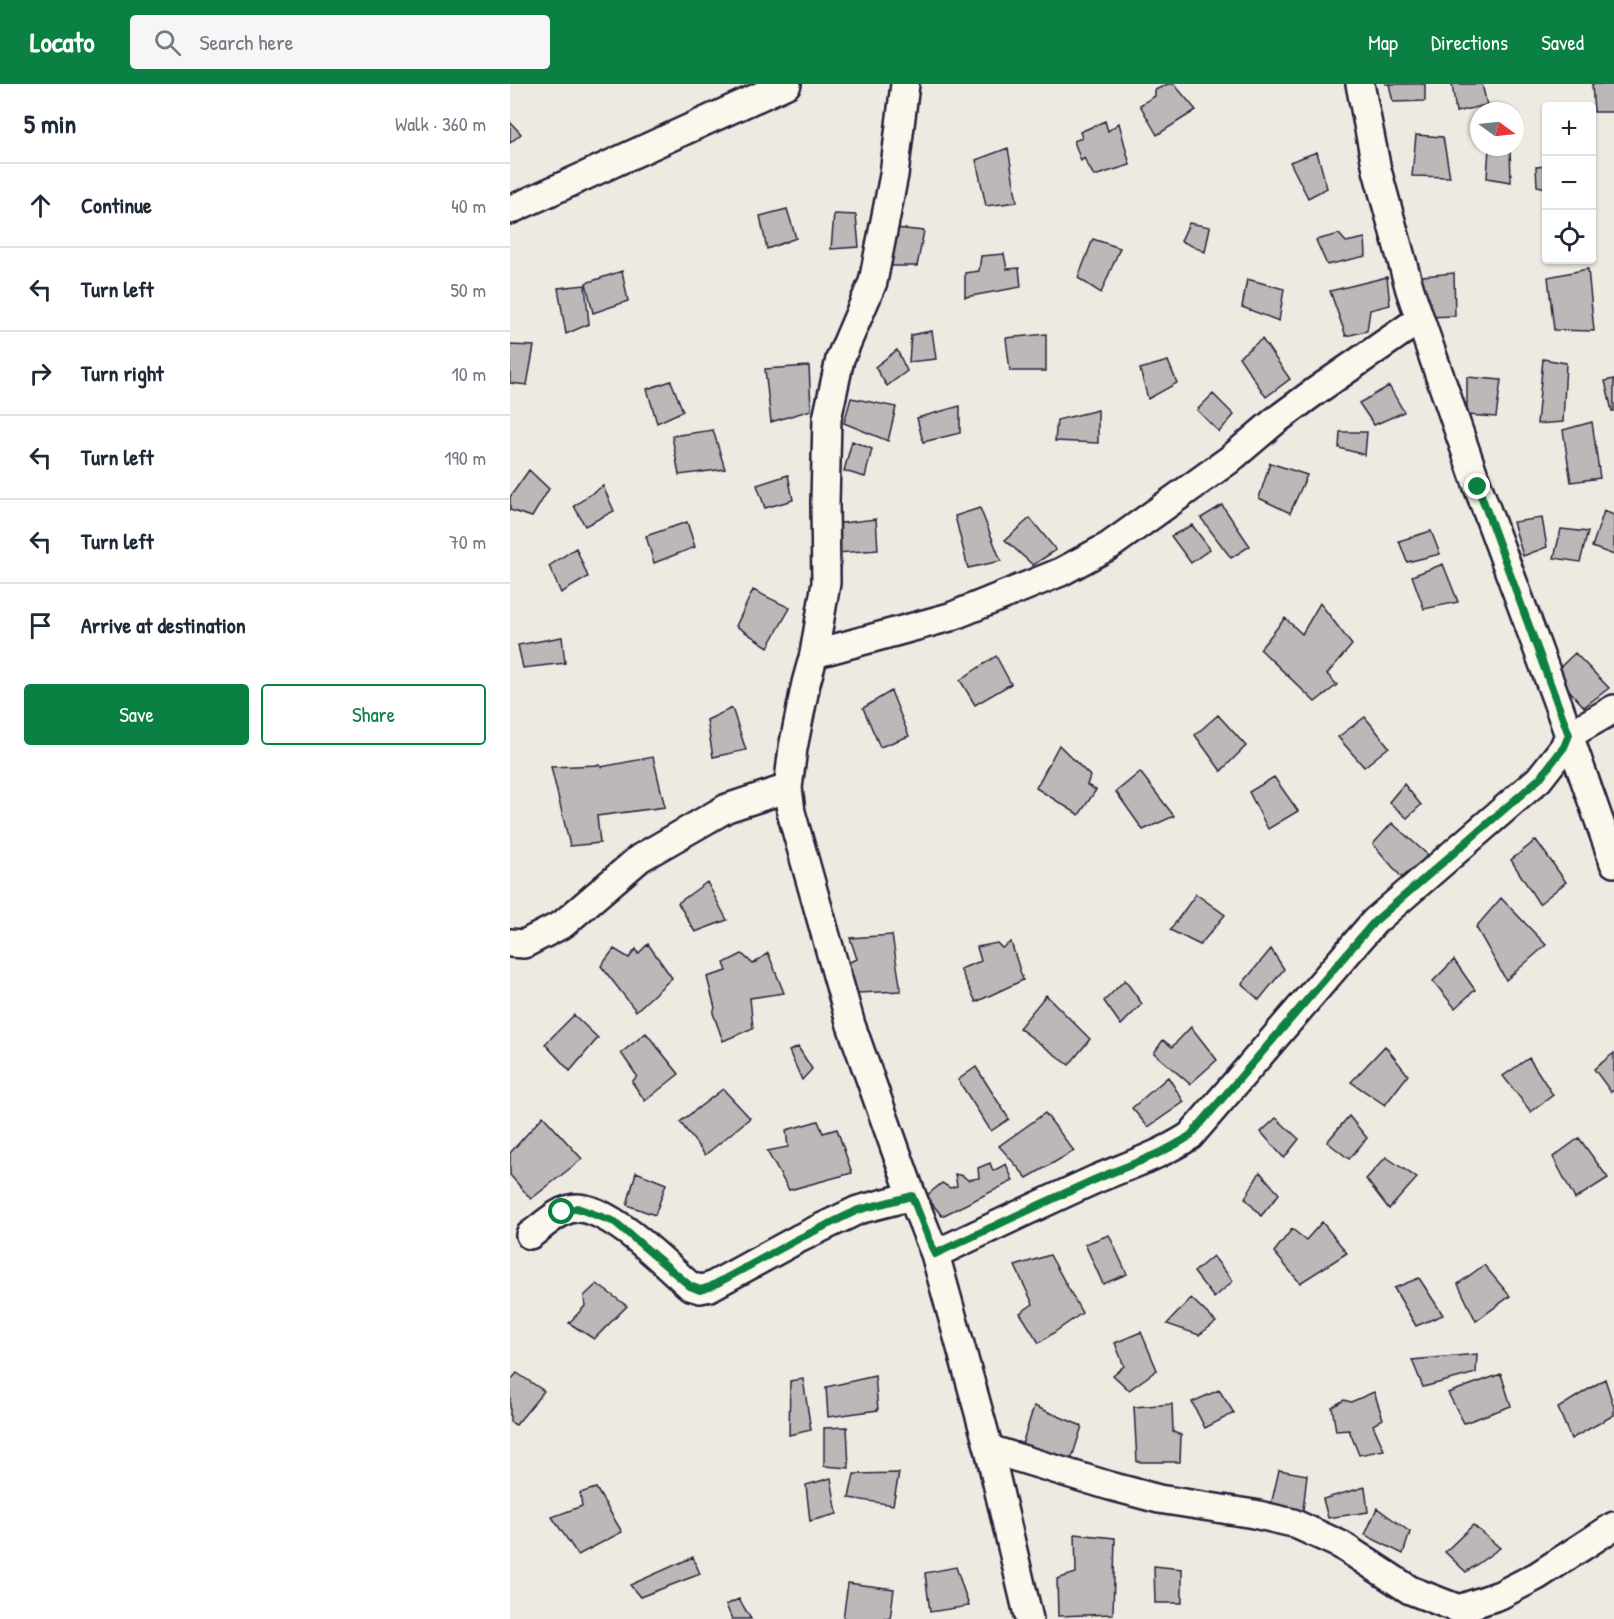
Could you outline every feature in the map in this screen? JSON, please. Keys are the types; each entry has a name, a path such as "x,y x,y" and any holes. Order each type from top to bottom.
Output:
{"street":[{"path":"510,210 787,84"},
{"path":"906,84 894,175 873,282 840,359 827,419 826,583 814,654 793,748 788,788 791,812 851,1025 935,1254 989,1449 1029,1619"},
{"path":"1360,84 1377,170 1395,239 1420,319 1478,487 1614,863"},
{"path":"814,654 950,617 1061,572 1109,546 1229,460 1275,421 1313,393 1420,319"},
{"path":"935,1254 1096,1179 1172,1148 1190,1136 1374,922 1539,779 1564,747 1569,735 1614,709"},
{"path":"510,943 524,944 563,924 640,858 727,808 788,788"},
{"path":"530,1235 562,1212 577,1208 594,1213 615,1222 690,1286 700,1290 710,1287 798,1239 858,1210 912,1196"},
{"path":"989,1449 1149,1496 1293,1523 1341,1545 1451,1614 1500,1595 1537,1576 1614,1526"}],"building":[{"path":"1168,84 1174,84 1196,110 1157,135 1140,105 1155,96 1155,90"},
{"path":"1389,84 1425,84 1425,101 1393,102"},
{"path":"1452,84 1482,84 1486,102 1470,102 1470,109 1456,112"},
{"path":"1592,84 1614,84 1614,112 1596,112 1596,102 1593,102"},
{"path":"1105,121 1108,131 1119,123 1130,165 1094,176 1084,158 1081,161 1074,141 1082,138 1080,132"},
{"path":"510,122 521,134 510,143"},
{"path":"1416,135 1443,137 1450,177 1412,176"},
{"path":"1008,148 1017,202 986,206 976,160"},
{"path":"1317,152 1327,188 1308,198 1290,162"},
{"path":"1488,156 1510,156 1511,182 1487,178"},
{"path":"1542,166 1542,187 1537,186 1536,167"},
{"path":"787,209 796,238 767,249 760,216"},
{"path":"834,214 856,215 859,247 831,249"},
{"path":"1189,223 1210,227 1205,252 1181,241"},
{"path":"895,228 924,231 917,266 891,266"},
{"path":"1339,234 1346,242 1365,238 1366,256 1327,265 1316,240"},
{"path":"1093,239 1120,248 1101,293 1078,278"},
{"path":"1004,254 1007,269 1019,268 1021,287 965,297 965,273 979,271 981,256"},
{"path":"1588,269 1594,331 1554,330 1548,277"},
{"path":"622,271 628,301 593,313 586,283"},
{"path":"1454,273 1455,316 1424,317 1422,276"},
{"path":"1387,277 1390,305 1370,310 1367,331 1346,336 1330,291"},
{"path":"1247,279 1284,289 1279,321 1242,307"},
{"path":"585,285 589,324 566,334 558,288"},
{"path":"932,331 936,359 909,362 911,335"},
{"path":"1046,334 1046,371 1010,371 1006,338"},
{"path":"1262,339 1290,379 1266,397 1239,357"},
{"path":"510,345 534,346 527,385 510,383"},
{"path":"897,350 907,371 887,386 875,367"},
{"path":"1543,359 1566,363 1563,422 1537,424"},
{"path":"1168,361 1177,383 1148,399 1140,369"},
{"path":"809,366 811,410 771,422 765,369"},
{"path":"1467,377 1501,380 1496,417 1467,415"},
{"path":"1614,379 1614,411 1612,411 1605,381"},
{"path":"671,381 683,411 657,423 647,389"},
{"path":"1389,386 1404,412 1374,425 1359,403"},
{"path":"1213,394 1234,415 1219,432 1197,410"},
{"path":"851,398 896,407 888,441 844,423"},
{"path":"960,406 960,433 923,442 917,418"},
{"path":"1098,410 1098,443 1055,441 1057,420"},
{"path":"1592,422 1600,478 1571,482 1563,430"},
{"path":"713,430 725,469 679,475 672,436"},
{"path":"1340,432 1367,432 1365,455 1339,448"},
{"path":"852,441 872,449 865,477 844,471"},
{"path":"1270,463 1307,475 1290,513 1259,498"},
{"path":"529,470 549,489 532,517 510,510 510,497"},
{"path":"788,475 793,500 765,508 757,485"},
{"path":"603,486 614,511 585,526 574,506"},
{"path":"1222,505 1250,546 1231,558 1201,518"},
{"path":"980,508 1001,561 968,568 955,516"},
{"path":"1604,511 1614,515 1614,555 1592,547"},
{"path":"1030,518 1056,550 1033,565 1005,540"},
{"path":"1542,518 1547,547 1523,556 1513,522"},
{"path":"876,519 878,550 836,553 833,524"},
{"path":"687,522 695,547 654,563 646,536"},
{"path":"1192,525 1210,549 1191,563 1171,536"},
{"path":"1561,529 1588,532 1580,562 1554,558"},
{"path":"1431,531 1440,554 1407,562 1399,541"},
{"path":"576,548 588,577 561,593 549,566"},
{"path":"1443,564 1458,602 1424,609 1412,576"},
{"path":"753,590 790,608 768,647 736,626"},
{"path":"1320,603 1352,645 1327,674 1337,685 1315,702 1260,649 1285,618 1302,634"},
{"path":"562,637 565,663 523,668 518,645"},
{"path":"1575,653 1609,688 1584,707 1554,673"},
{"path":"996,656 1011,684 975,705 960,680"},
{"path":"891,691 909,736 880,747 863,708"},
{"path":"732,708 746,750 713,757 707,720"},
{"path":"1218,715 1246,746 1221,771 1195,735"},
{"path":"1365,717 1389,747 1364,767 1338,737"},
{"path":"1059,745 1090,776 1087,785 1096,790 1079,815 1036,788"},
{"path":"653,757 665,807 597,816 600,843 570,846 551,767 599,765 601,767"},
{"path":"1140,772 1174,816 1143,830 1116,792"},
{"path":"1274,777 1298,811 1268,829 1249,792"},
{"path":"1404,784 1421,805 1407,818 1389,802"},
{"path":"1392,823 1428,855 1403,879 1373,844"},
{"path":"1536,840 1566,882 1539,904 1511,860"},
{"path":"707,882 727,920 695,932 678,903"},
{"path":"1196,894 1225,915 1200,945 1170,930"},
{"path":"1501,898 1546,945 1506,980 1476,927"},
{"path":"892,935 901,991 858,993 847,963 857,959 850,938"},
{"path":"1011,942 1023,980 976,1002 960,969 981,961 977,947 997,943 1002,948"},
{"path":"648,944 672,978 636,1011 601,966 614,949 629,958 636,949 638,954"},
{"path":"1271,949 1284,969 1259,1000 1242,984"},
{"path":"768,953 784,993 750,998 753,1028 723,1041 713,1013 715,1008 707,977 727,971 724,963 742,954 753,964"},
{"path":"1454,960 1475,990 1455,1008 1433,981"},
{"path":"1125,980 1142,1004 1121,1025 1104,1001"},
{"path":"1046,995 1090,1039 1069,1065 1019,1028"},
{"path":"574,1015 598,1038 570,1071 545,1044"},
{"path":"1191,1027 1217,1060 1190,1084 1154,1053 1163,1040 1172,1047"},
{"path":"646,1033 679,1074 645,1101 632,1082 637,1076 621,1053"},
{"path":"1385,1046 1408,1075 1385,1105 1351,1082"},
{"path":"798,1047 812,1069 802,1080 789,1051"},
{"path":"1614,1053 1614,1090 1611,1092 1594,1069"},
{"path":"1529,1058 1553,1095 1531,1112 1503,1076"},
{"path":"976,1067 1009,1119 991,1131 958,1080"},
{"path":"1168,1077 1184,1102 1148,1127 1132,1108"},
{"path":"723,1089 750,1118 705,1155 680,1122"},
{"path":"1045,1113 1074,1151 1027,1178 999,1146"},
{"path":"543,1116 582,1159 531,1199 510,1175 510,1153"},
{"path":"1349,1116 1367,1138 1349,1159 1327,1142"},
{"path":"1276,1118 1299,1139 1284,1158 1261,1132"},
{"path":"818,1121 823,1133 837,1129 852,1173 789,1190 767,1151 788,1147 786,1130"},
{"path":"1579,1138 1608,1178 1575,1199 1553,1157"},
{"path":"1386,1157 1417,1178 1389,1209 1366,1179"},
{"path":"990,1163 993,1171 1006,1164 1013,1181 942,1216 926,1196 942,1183 950,1188 957,1186 955,1174 968,1180 979,1178 978,1168"},
{"path":"636,1172 666,1184 655,1215 627,1205"},
{"path":"1260,1172 1279,1194 1261,1216 1245,1198"},
{"path":"1322,1222 1347,1253 1300,1283 1274,1252 1292,1229 1306,1240"},
{"path":"1109,1235 1127,1274 1103,1284 1085,1244"},
{"path":"1050,1255 1082,1313 1039,1343 1020,1313 1033,1304 1015,1266"},
{"path":"1213,1256 1233,1281 1214,1298 1194,1272"},
{"path":"1484,1265 1510,1296 1476,1321 1458,1284"},
{"path":"1419,1278 1443,1315 1416,1326 1394,1288"},
{"path":"597,1284 627,1306 594,1339 569,1323 585,1306 584,1296"},
{"path":"1191,1298 1216,1322 1199,1335 1167,1324"},
{"path":"1141,1332 1157,1370 1129,1390 1113,1375 1124,1366 1115,1343"},
{"path":"1477,1354 1476,1373 1423,1387 1412,1360"},
{"path":"517,1373 544,1391 516,1425 510,1422 510,1381"},
{"path":"1501,1374 1511,1406 1464,1423 1448,1393"},
{"path":"875,1376 878,1410 828,1417 826,1387"},
{"path":"803,1379 811,1430 789,1435 790,1381"},
{"path":"1605,1379 1614,1407 1614,1415 1571,1439 1558,1408"},
{"path":"1219,1390 1234,1413 1205,1428 1192,1402"},
{"path":"1374,1392 1383,1419 1373,1425 1384,1450 1359,1455 1349,1430 1336,1431 1332,1407 1344,1400 1351,1402"},
{"path":"1172,1404 1173,1432 1181,1435 1180,1462 1137,1462 1134,1407"},
{"path":"1034,1406 1082,1426 1070,1464 1019,1454"},
{"path":"847,1427 849,1468 824,1466 824,1428"},
{"path":"1279,1470 1307,1475 1302,1519 1271,1505"},
{"path":"899,1473 893,1505 849,1498 854,1474"},
{"path":"831,1478 837,1514 810,1521 806,1485"},
{"path":"1365,1487 1368,1512 1328,1518 1323,1499"},
{"path":"596,1488 622,1532 578,1555 552,1517 582,1506 580,1493"},
{"path":"1377,1508 1410,1532 1403,1554 1365,1535"},
{"path":"1473,1525 1500,1548 1466,1572 1445,1552"},
{"path":"1075,1534 1115,1538 1113,1614 1058,1616 1057,1579 1076,1573"},
{"path":"693,1557 700,1574 640,1597 630,1585"},
{"path":"1154,1566 1182,1569 1182,1603 1155,1603"},
{"path":"956,1567 969,1606 930,1612 925,1573"},
{"path":"848,1583 894,1589 890,1619 843,1619"},
{"path":"739,1599 751,1619 732,1619 726,1605"}],"route":[{"path":"562,1212 577,1208 615,1222 690,1286 700,1290 710,1287 798,1239 858,1210 912,1196 935,1254 1096,1179 1172,1148 1190,1136 1374,922 1539,779 1564,747 1569,735 1478,487"}]}
